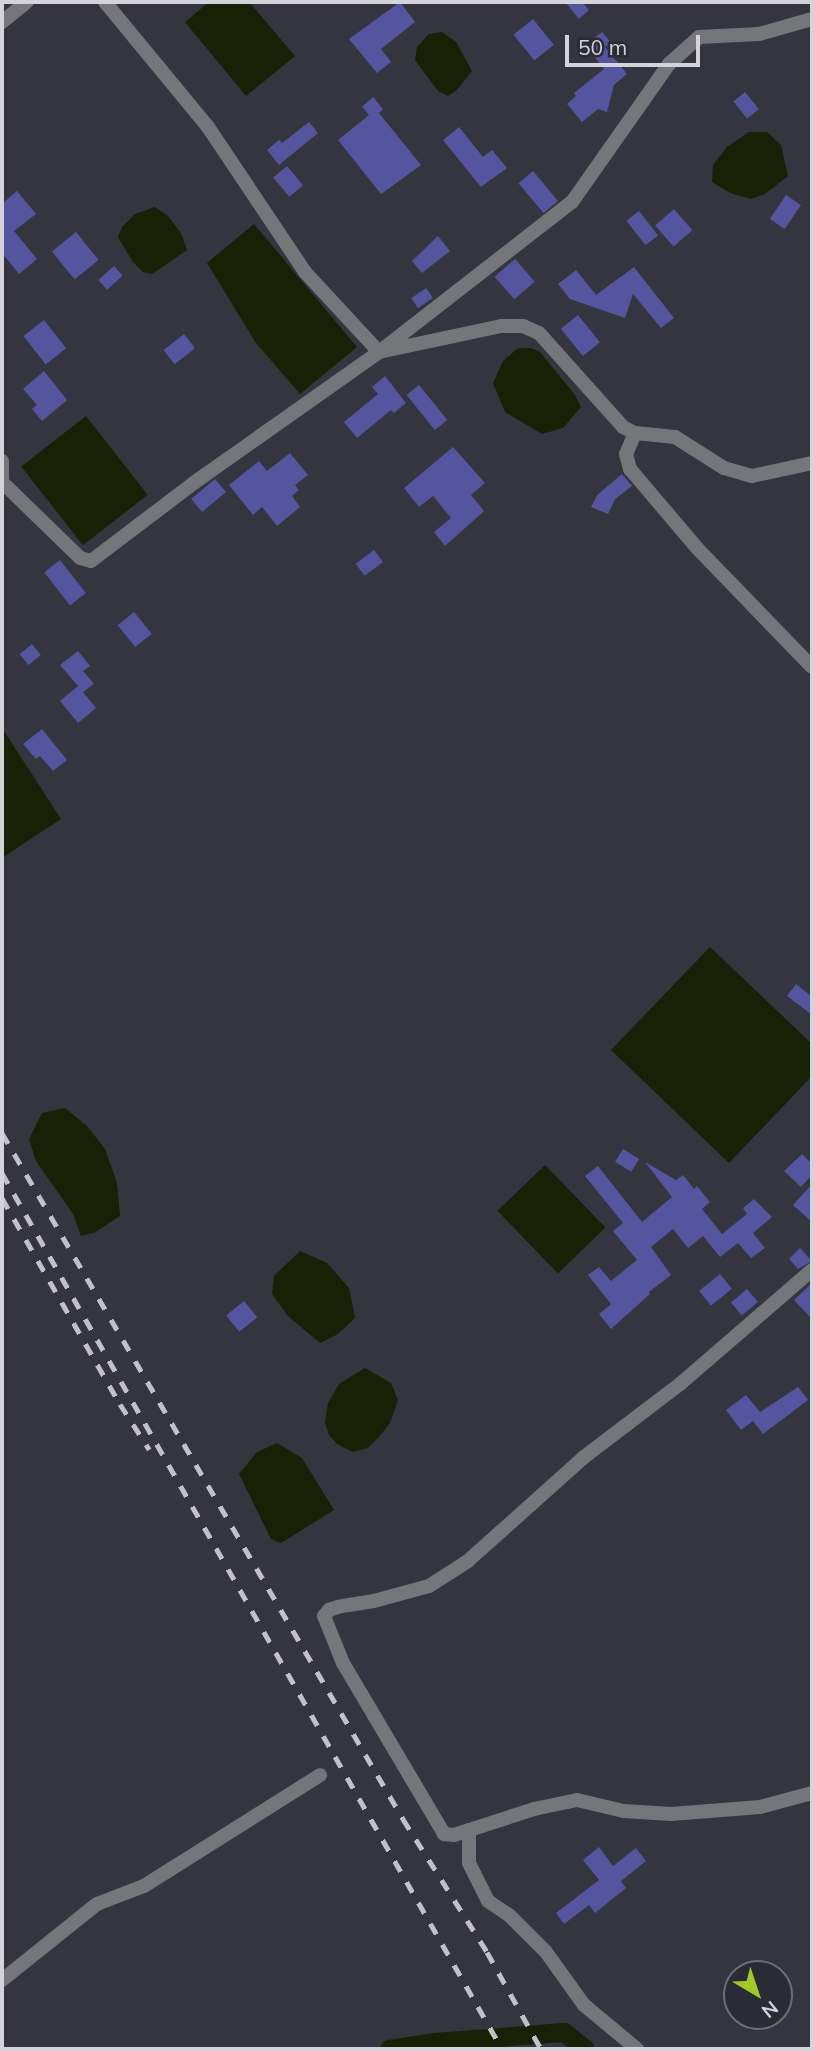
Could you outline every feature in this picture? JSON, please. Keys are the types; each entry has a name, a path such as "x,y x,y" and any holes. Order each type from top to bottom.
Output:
{"street":[{"path":"2,22 27,2"},
{"path":"105,2 208,127 305,272 379,352"},
{"path":"2,461 3,484 80,558 91,561 195,482 379,352 572,202 669,64 699,37 759,34 812,19"},
{"path":"379,352 501,326 523,326 539,333 609,413 623,427 635,433 675,437 724,468 752,476 812,463"},
{"path":"635,433 626,454 630,469 697,548 812,667"},
{"path":"812,1270 680,1384 583,1458 468,1561 429,1586 374,1601 338,1607 329,1610 324,1616 343,1663 444,1834 469,1830 534,1809 577,1800 624,1811 671,1814 760,1807 812,1793"},
{"path":"2,1980 97,1905 144,1886 320,1775"},
{"path":"469,1830 469,1863 488,1900 509,1915 546,1952 584,2005 637,2049"}],"shaded area":[{"path":"209,2 249,2 295,56 246,96 185,22"},
{"path":"442,32 456,42 472,71 457,90 448,96 438,91 415,60 417,47 429,34"},
{"path":"749,132 767,132 781,145 788,176 765,194 751,199 730,193 712,182 713,165 727,147"},
{"path":"155,207 168,216 181,233 187,250 152,274 143,272 133,262 118,237 122,227 135,214"},
{"path":"254,224 357,347 300,394 256,343 207,263"},
{"path":"518,348 531,348 540,352 575,395 581,407 563,428 542,434 505,412 493,383 503,361"},
{"path":"86,416 148,495 83,545 21,466"},
{"path":"2,728 61,819 2,858"},
{"path":"710,947 812,1044 812,1076 729,1163 611,1050"},
{"path":"65,1108 87,1126 105,1149 117,1183 120,1216 94,1233 81,1236 73,1214 36,1161 29,1139 42,1113"},
{"path":"545,1165 605,1228 558,1273 498,1211"},
{"path":"300,1251 327,1263 349,1288 355,1318 338,1334 320,1343 288,1316 272,1294 274,1276"},
{"path":"365,1368 391,1383 398,1400 390,1423 378,1438 368,1448 353,1452 337,1444 329,1435 325,1423 328,1403 339,1384"},
{"path":"277,1443 302,1458 334,1510 281,1543 271,1539 239,1474 257,1452"}],"building":[{"path":"400,2 415,22 381,49 391,62 377,73 349,39"},
{"path":"565,2 582,2 589,10 579,19"},
{"path":"533,19 554,45 534,60 514,35"},
{"path":"602,32 611,43 605,47 627,74 614,85 607,112 598,109 582,122 567,104 576,96 574,93 604,69 585,45"},
{"path":"745,92 759,109 747,119 733,101"},
{"path":"373,97 383,109 379,113 421,165 381,194 338,140 369,115 362,107"},
{"path":"309,122 318,133 279,165 267,150 279,140 282,143"},
{"path":"459,127 483,157 492,150 507,168 481,187 443,140"},
{"path":"287,166 303,185 289,197 273,178"},
{"path":"533,171 558,201 544,213 518,183"},
{"path":"17,191 36,214 14,231 37,259 19,274 2,253 2,204"},
{"path":"786,195 801,205 785,229 770,219"},
{"path":"674,209 692,230 674,247 655,225"},
{"path":"639,211 658,235 645,245 626,221"},
{"path":"76,232 99,260 75,279 52,252"},
{"path":"438,236 450,251 422,273 412,261"},
{"path":"515,259 535,282 514,299 495,277"},
{"path":"114,266 123,276 107,290 98,280"},
{"path":"634,267 674,318 661,328 633,294 625,318 570,299 558,284 576,270 596,295"},
{"path":"426,288 433,298 418,308 411,298"},
{"path":"578,315 600,342 583,356 561,329"},
{"path":"44,320 66,348 46,364 24,336"},
{"path":"184,334 195,348 175,364 164,350"},
{"path":"44,371 67,400 42,421 32,409 37,405 23,389"},
{"path":"385,376 406,403 394,413 391,410 357,438 344,422 378,394 372,387"},
{"path":"419,385 447,420 435,430 407,395"},
{"path":"453,447 485,483 471,495 484,511 445,546 434,532 451,518 433,496 419,507 404,488"},
{"path":"290,453 308,475 295,485 299,490 292,496 300,507 277,526 262,507 253,515 229,485 259,461 267,471"},
{"path":"622,474 632,486 615,499 608,514 591,507 597,495"},
{"path":"215,479 226,492 202,512 191,499"},
{"path":"374,550 383,562 365,576 356,564"},
{"path":"60,560 86,593 70,605 44,572"},
{"path":"134,612 152,634 135,647 118,625"},
{"path":"32,644 41,655 28,665 20,654"},
{"path":"78,651 90,666 83,671 94,684 83,692 96,708 78,723 60,701 78,686 60,665"},
{"path":"42,729 67,760 53,771 40,756 36,759 23,744"},
{"path":"796,984 812,997 812,1015 787,996"},
{"path":"623,1149 639,1159 631,1172 615,1162"},
{"path":"802,1154 812,1164 812,1175 801,1187 784,1171"},
{"path":"645,1162 676,1180 683,1175 694,1189 697,1186 710,1202 702,1209 722,1234 747,1214 743,1208 754,1199 772,1217 753,1233 765,1248 751,1258 738,1243 720,1257 703,1236 688,1248 673,1229 651,1247 671,1275 611,1329 599,1314 611,1304 588,1275 599,1267 611,1281 637,1260 613,1231 623,1223 585,1176 598,1166 642,1222 672,1197"},
{"path":"812,1184 812,1222 793,1205"},
{"path":"800,1248 812,1261 798,1269 789,1259"},
{"path":"720,1274 732,1289 711,1306 699,1291"},
{"path":"812,1283 812,1319 794,1300"},
{"path":"747,1289 758,1302 742,1316 731,1302"},
{"path":"244,1301 257,1317 239,1332 226,1315"},
{"path":"798,1387 808,1400 763,1434 753,1421 741,1430 726,1410 746,1395 760,1412"},
{"path":"599,1847 613,1866 636,1848 646,1861 621,1881 626,1888 595,1913 589,1905 564,1924 556,1913 599,1880 583,1860"}],"waterway":[{"path":"389,2049 434,2042 564,2032 585,2049"}],"railway":[{"path":"2,1133 403,1819 487,1952 541,2049"},
{"path":"2,1173 502,2049"},
{"path":"2,1198 120,1404 149,1449"}]}
